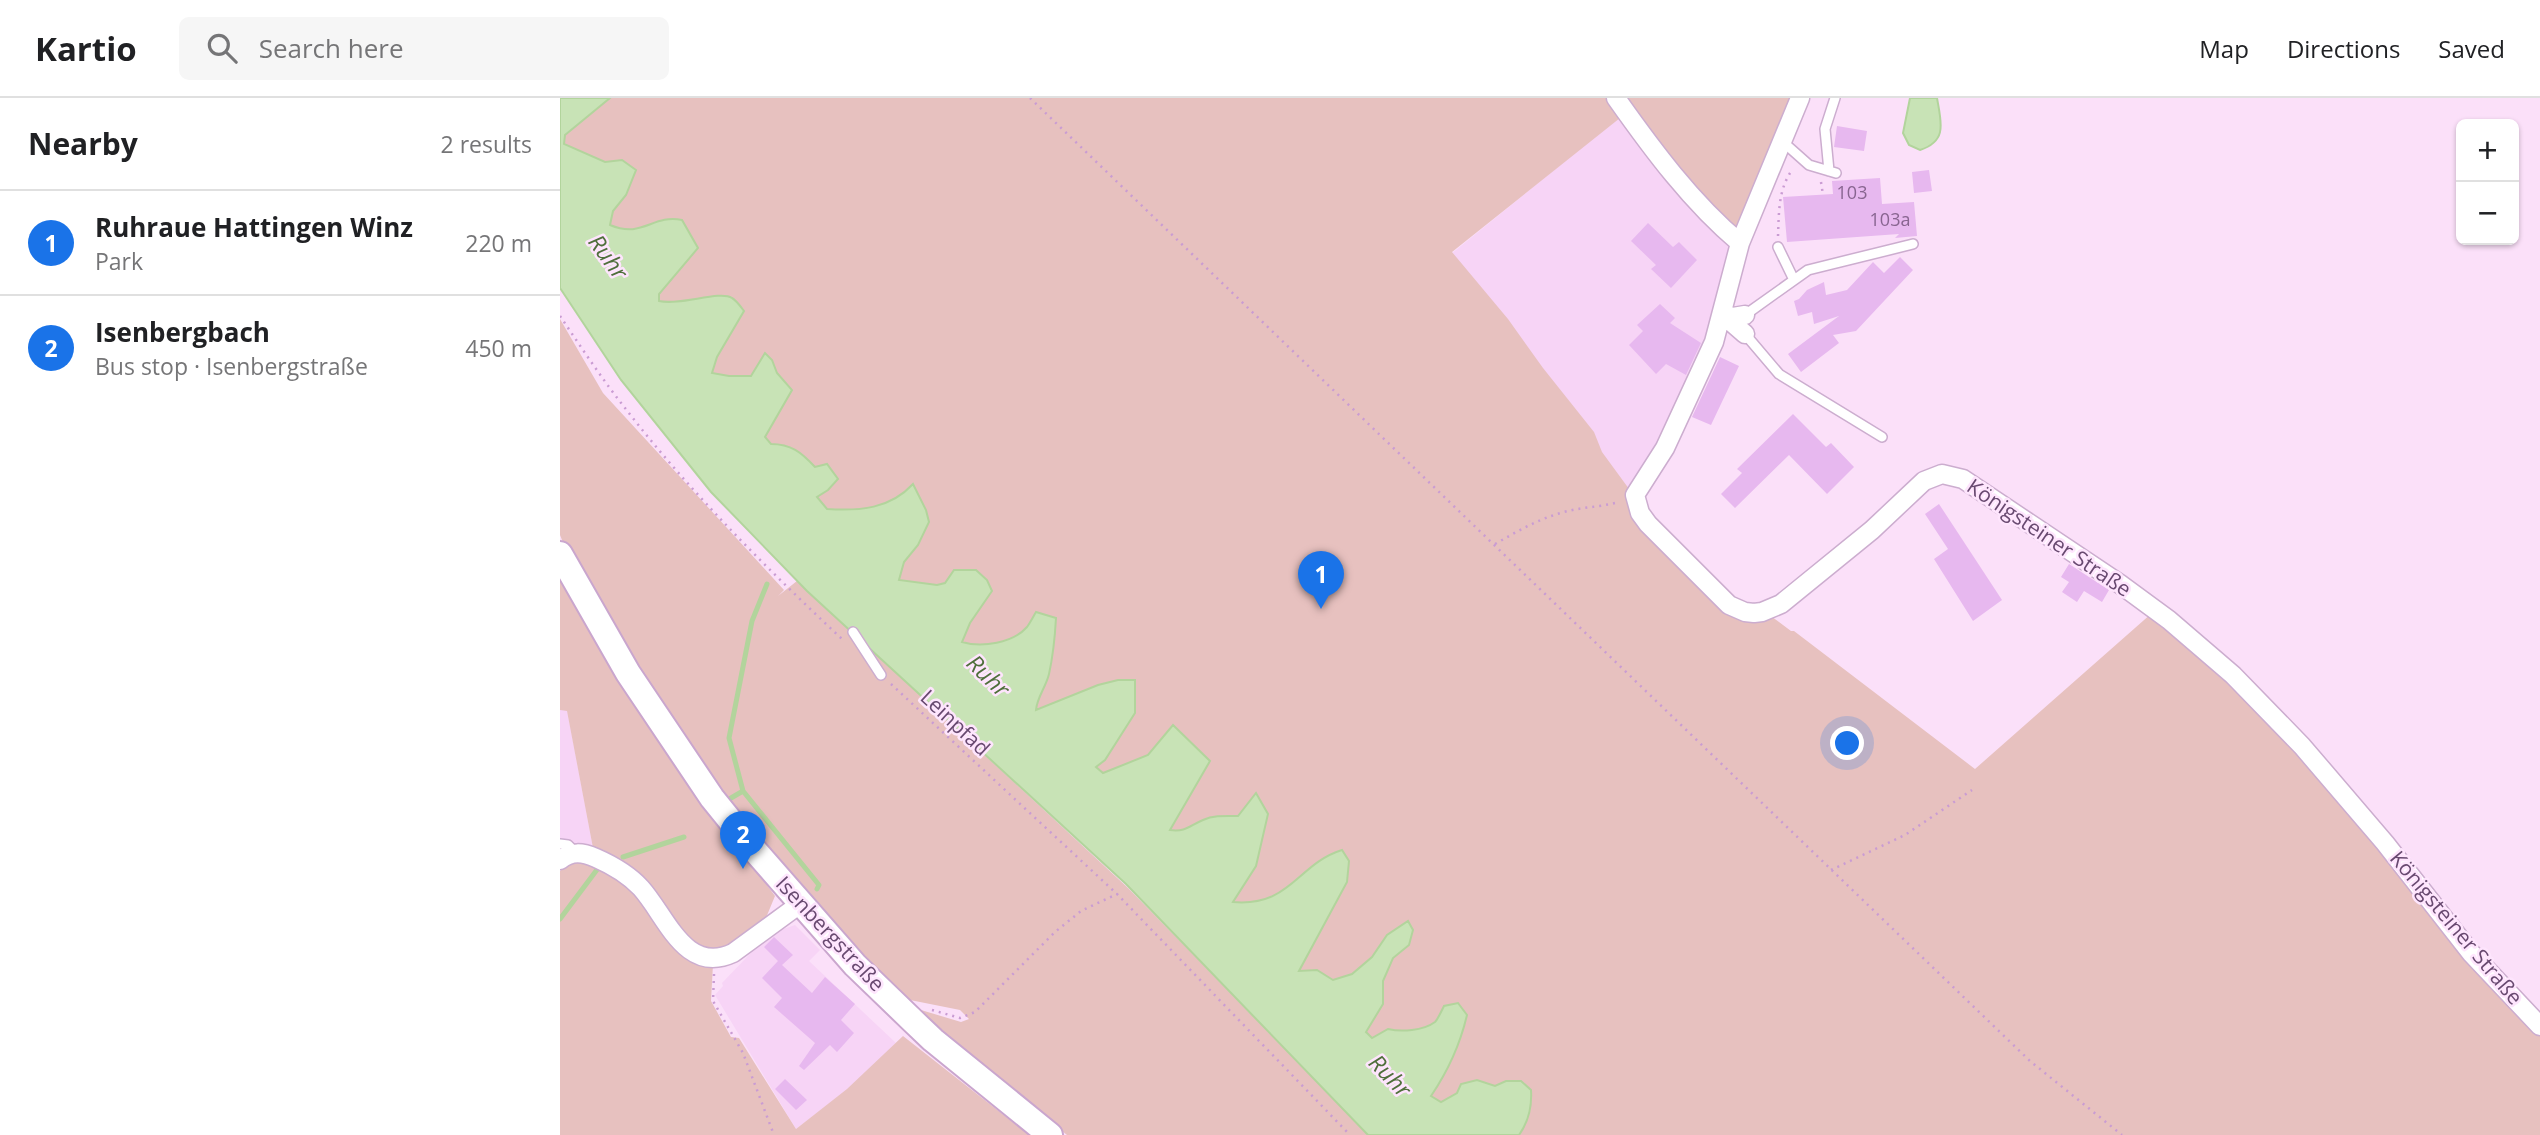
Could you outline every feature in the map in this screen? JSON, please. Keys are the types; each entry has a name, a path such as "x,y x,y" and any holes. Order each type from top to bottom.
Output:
{"main road":[{"name":"Isenbergstraße","path":"560,554 628,673 712,798 800,904 855,965 933,1040 1050,1135"}],"street":[{"path":"1616,98 1659,156 1717,223 1740,243"},
{"name":"Königsteiner Straße","path":"1800,98 1740,243 1714,342 1665,448 1635,495 1640,513 1647,524 1721,599 1745,612 1762,612 1781,604 1872,530 1924,481 1942,474 1963,479 2120,584 2169,620 2234,675 2302,746 2385,843 2471,953 2540,1026"},
{"path":"1722,314 1740,317 1745,315"},
{"path":"1722,314 1745,334"},
{"path":"565,852 597,858 628,876 640,886 685,948 698,956 714,959 733,953 800,904"}],"lane":[{"path":"1782,142 1815,168 1833,172 1825,129 1835,98"},
{"path":"1745,315 1808,270 1913,244"},
{"path":"1778,247 1794,280"},
{"path":"1745,334 1779,374 1882,437"},
{"path":"853,632 881,675"}],"path":[{"path":"1030,98 2030,1061 2122,1135"},
{"path":"1778,247 1779,202 1788,176 1802,159"},
{"path":"560,316 654,445 796,596 843,640"},
{"path":"1494,544 1533,521 1568,510 1602,507 1628,499"},
{"name":"Leinpfad","path":"881,675 1117,894 1350,1135"},
{"path":"1831,870 1905,835 1972,790"},
{"path":"905,1013 916,1004 960,1017 975,1012 1055,932 1081,911 1117,894"},
{"path":"714,959 713,1001 743,1053 774,1135"}],"shaded area":[{"path":"560,98 1609,98 1620,118 1452,252 1508,319 1594,432 1602,452 1632,493 1721,600 1764,611 1975,769 2152,613 2236,683 2540,1022 2540,1135 1462,1135 1298,971 925,619 774,459 682,342 601,217 560,140"},
{"path":"1620,98 1791,98 1737,229 1693,189"},
{"path":"1618,118 1662,170 1738,241 1722,314 1664,448 1622,501 1451,254"},
{"path":"560,319 603,393 784,590 778,596 797,581 1128,888 1370,1135 1067,1135 918,1013 921,1010 961,1022 969,1019 960,1010 900,998 766,853 630,670 562,540"},
{"path":"560,570 675,762 775,896 763,925 744,939 712,954 692,949 593,848 567,711 560,710"},
{"path":"560,710 567,710 593,848 560,856"},
{"path":"576,858 603,865 647,900 686,959 713,964 711,1001 731,1037 739,1038 796,1129 847,1089 903,1036 1029,1135 560,1135 560,871"},
{"path":"795,925 820,950 809,961 896,1043 847,1090 796,1129 715,995 723,986 722,983 769,934"}],"water":[{"name":"Ruhr","path":"560,98 610,98 565,135 564,144 605,162 622,160 636,170 626,195 613,211 610,225 631,229 663,220 682,220 698,248 659,294 659,301 678,302 726,296 734,299 740,306 744,311 717,357 712,373 751,376 765,353 772,360 777,373 792,390 765,437 771,444 784,445 795,450 815,467 827,464 838,479 817,497 827,509 874,507 895,499 913,484 929,522 918,545 904,562 899,580 937,585 945,583 954,570 976,570 987,580 992,591 970,623 962,642 988,644 1014,637 1027,627 1036,612 1056,618 1049,674 1036,710 1098,685 1118,680 1135,680 1135,713 1105,760 1096,767 1103,773 1148,755 1173,725 1210,761 1170,830 1184,829 1211,817 1238,816 1256,793 1268,814 1256,866 1233,902 1252,902 1268,898 1327,856 1342,850 1349,861 1347,882 1299,971 1317,970 1333,980 1352,974 1372,957 1387,935 1408,921 1413,930 1409,945 1393,958 1383,981 1383,1004 1366,1032 1372,1038 1388,1029 1418,1029 1435,1022 1444,1006 1458,1003 1467,1015 1461,1037 1431,1096 1441,1102 1457,1093 1461,1084 1477,1080 1495,1086 1506,1081 1521,1081 1531,1090 1531,1096 1527,1119 1519,1135 1368,1135 1126,884 807,591 711,492 621,380 560,288"},
{"path":"1910,98 1937,98 1941,123 1939,136 1929,146 1920,150 1909,145 1903,133"}],"building":[{"path":"1837,126 1867,131 1864,151 1834,147"},
{"path":"1929,170 1932,191 1914,193 1912,172"},
{"path":"1880,178 1882,204 1914,202 1917,236 1895,238 1899,234 1787,242 1783,197 1833,194 1832,181"},
{"path":"1648,223 1673,247 1679,242 1697,260 1671,288 1651,269 1656,265 1631,241"},
{"path":"1900,257 1913,270 1856,331 1833,335 1839,343 1801,372 1788,354 1839,316 1814,324 1812,312 1798,316 1794,301 1807,290 1824,282 1826,295 1847,290 1873,262 1884,273"},
{"path":"1660,304 1675,318 1670,323 1701,343 1686,375 1666,364 1656,374 1629,345 1643,331 1637,325"},
{"path":"1720,357 1739,366 1711,425 1692,417"},
{"path":"1793,414 1826,447 1831,443 1854,467 1827,494 1789,455 1735,508 1721,494 1742,473 1737,469"},
{"path":"1939,504 2002,600 1973,621 1934,559 1948,549 1925,514"},
{"path":"2069,564 2109,590 2102,602 2084,591 2077,602 2062,592 2069,582 2061,577"},
{"path":"774,937 793,955 782,965 812,993 825,977 855,1004 841,1020 854,1033 837,1052 830,1045 804,1070 799,1066 815,1043 774,1007 782,998 762,978 778,961 764,947"},
{"path":"785,1079 807,1100 796,1110 775,1089"}],"waterway":[{"path":"767,584 752,621 729,738 743,791 819,885 817,889"},
{"path":"731,798 743,791"},
{"path":"623,857 684,837"},
{"path":"560,919 599,867"}],"place":[{"name":"Ruhraue Hattingen Winz","path":"1321,609"},
{"name":"Isenbergbach","path":"743,869"}]}
